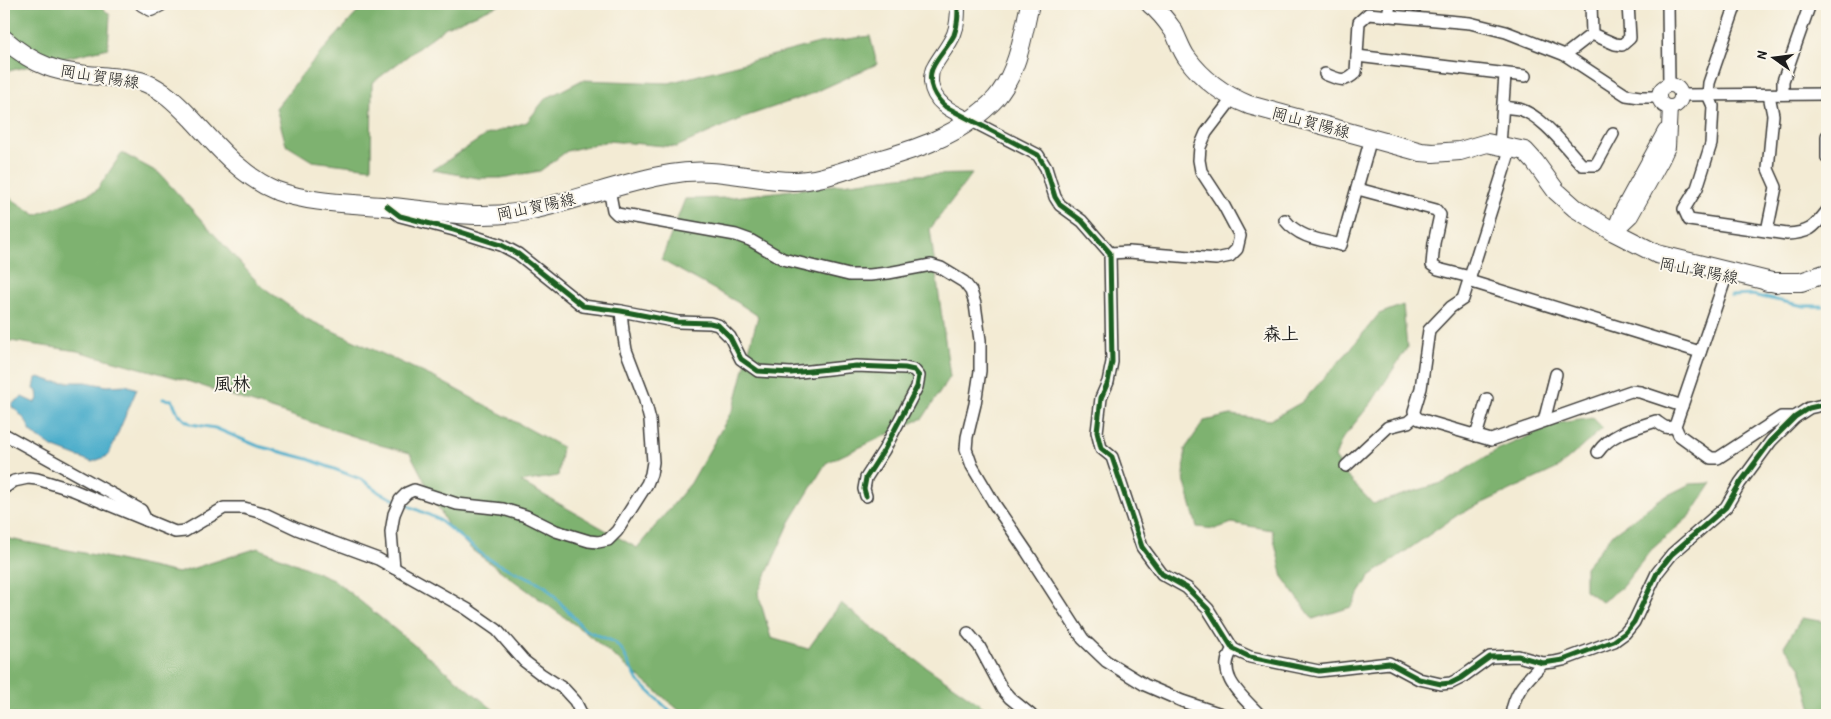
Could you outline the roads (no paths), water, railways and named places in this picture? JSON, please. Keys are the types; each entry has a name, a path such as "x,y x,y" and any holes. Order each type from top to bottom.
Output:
{"main road":[{"name":"岡山賀陽線","path":"4,39 25,57 45,67 64,72 127,78 145,82 162,91 236,165 255,180 278,191 313,200 387,206 466,216 524,212 609,189 691,170 797,181 826,176 927,145 951,134 986,108 1000,93 1012,72 1030,4"},
{"name":"岡山賀陽線","path":"1150,4 1159,12 1173,31 1186,57 1200,74 1214,87 1232,99 1420,152 1460,151 1488,143 1509,147 1525,152 1535,162 1556,191 1574,208 1612,235 1657,254 1727,274 1776,283 1801,282 1827,273"}],"street":[{"path":"142,4 151,8 161,4"},
{"path":"958,4 958,20 954,34 932,69 932,89 938,100 946,107 1038,155 1046,168 1055,197 1060,205 1082,222 1110,253 1129,252 1216,259 1230,256 1237,249 1240,236 1224,206 1201,171 1199,160 1200,147 1206,133 1232,99"},
{"path":"1388,16 1390,4"},
{"path":"1591,4 1592,34"},
{"path":"1592,34 1622,45 1630,38 1628,4"},
{"path":"1668,4 1669,84"},
{"path":"1736,4 1709,83 1708,96 1713,106 1711,144 1697,188 1684,209 1689,220 1787,234 1803,233 1818,223 1827,211"},
{"path":"1783,94 1783,81 1810,4"},
{"path":"1325,74 1342,80 1349,79 1356,72 1358,22 1368,14 1470,23 1506,32 1565,56 1626,95 1658,97"},
{"path":"1565,56 1592,34"},
{"path":"1356,56 1524,76"},
{"path":"1505,75 1503,108 1509,147 1462,299 1451,307 1429,330 1422,388 1414,411 1415,416 1419,419 1491,440 1632,391 1682,406"},
{"path":"1669,84 1678,89 1681,96"},
{"path":"1658,97 1661,88 1669,84"},
{"path":"1681,96 1827,94"},
{"path":"1767,231 1776,187 1768,168 1773,115 1769,95"},
{"path":"1658,97 1663,105 1670,107 1676,105 1681,96"},
{"path":"1612,235 1631,216 1668,147 1670,107"},
{"path":"1503,108 1519,109 1547,127 1582,165 1596,165 1614,134"},
{"path":"1827,136 1827,158"},
{"path":"1285,220 1292,229 1303,235 1342,245 1371,138"},
{"path":"1358,188 1436,210 1440,215 1434,243 1432,265 1438,269 1700,352"},
{"path":"609,189 613,210 617,214 736,234 783,259 849,275 879,274 931,265 941,268 964,282 971,291 975,304 980,340 980,371 975,404 966,437 966,449 972,466 995,505 1083,639 1106,661 1145,685 1182,701 1224,715"},
{"path":"387,206 400,216 501,245 518,254 584,306 678,322 710,323 718,326 730,337 741,360 758,371 791,373 856,366 914,370 919,376 916,387 884,450 866,478 864,489 866,496"},
{"path":"1110,253 1112,362 1108,382 1101,398 1097,432 1101,448 1112,457 1142,547 1162,574 1186,588 1208,609 1233,649 1250,657 1319,671 1389,663 1420,679 1441,684 1451,683 1461,678 1490,657 1518,656 1543,663 1563,660 1614,641 1625,633 1634,622 1657,574 1672,554 1726,507 1771,440 1795,417 1809,408 1827,404"},
{"path":"1727,274 1675,426 1679,435 1711,458 1718,458 1781,417 1795,417"},
{"path":"394,568 391,532 394,514 399,502 407,493 414,490 468,506 504,509 526,516 556,531 589,541 608,540 617,531 647,484 653,462 650,420 644,397 626,350 622,331 621,311"},
{"path":"1544,421 1556,374"},
{"path":"1476,436 1487,399"},
{"path":"1346,466 1388,427 1408,422 1415,416"},
{"path":"1598,452 1603,446 1623,432 1633,428 1656,421 1664,428 1675,426"},
{"path":"4,434 141,510 146,520"},
{"path":"4,488 14,481 28,478 37,479 73,490 175,532 185,531 224,508 244,508 263,513 378,559 467,609 497,630 524,661 564,689 575,701 582,715"},
{"path":"968,633 979,646 1002,689 1031,715"},
{"path":"1233,649 1229,654 1227,676 1234,687 1260,715"},
{"path":"1512,715 1518,692 1543,663"}],"water":[{"path":"39,377 54,382 86,382 107,386 126,385 137,389 108,456 92,462 52,447 31,432 26,421 12,407 12,404 22,397 35,403 38,399 37,391 34,389 36,378"}],"waterway":[{"path":"1731,296 1752,295 1804,306 1822,306"},
{"path":"163,399 172,400 178,413 191,424 215,428 258,446 308,459 363,480 380,493 396,500"},
{"path":"402,503 438,519 494,562 546,587 585,630 614,642 622,650 638,681 674,715"}],"district":[{"name":"森上","path":"1281,333"},
{"name":"風林","path":"232,383"}]}
